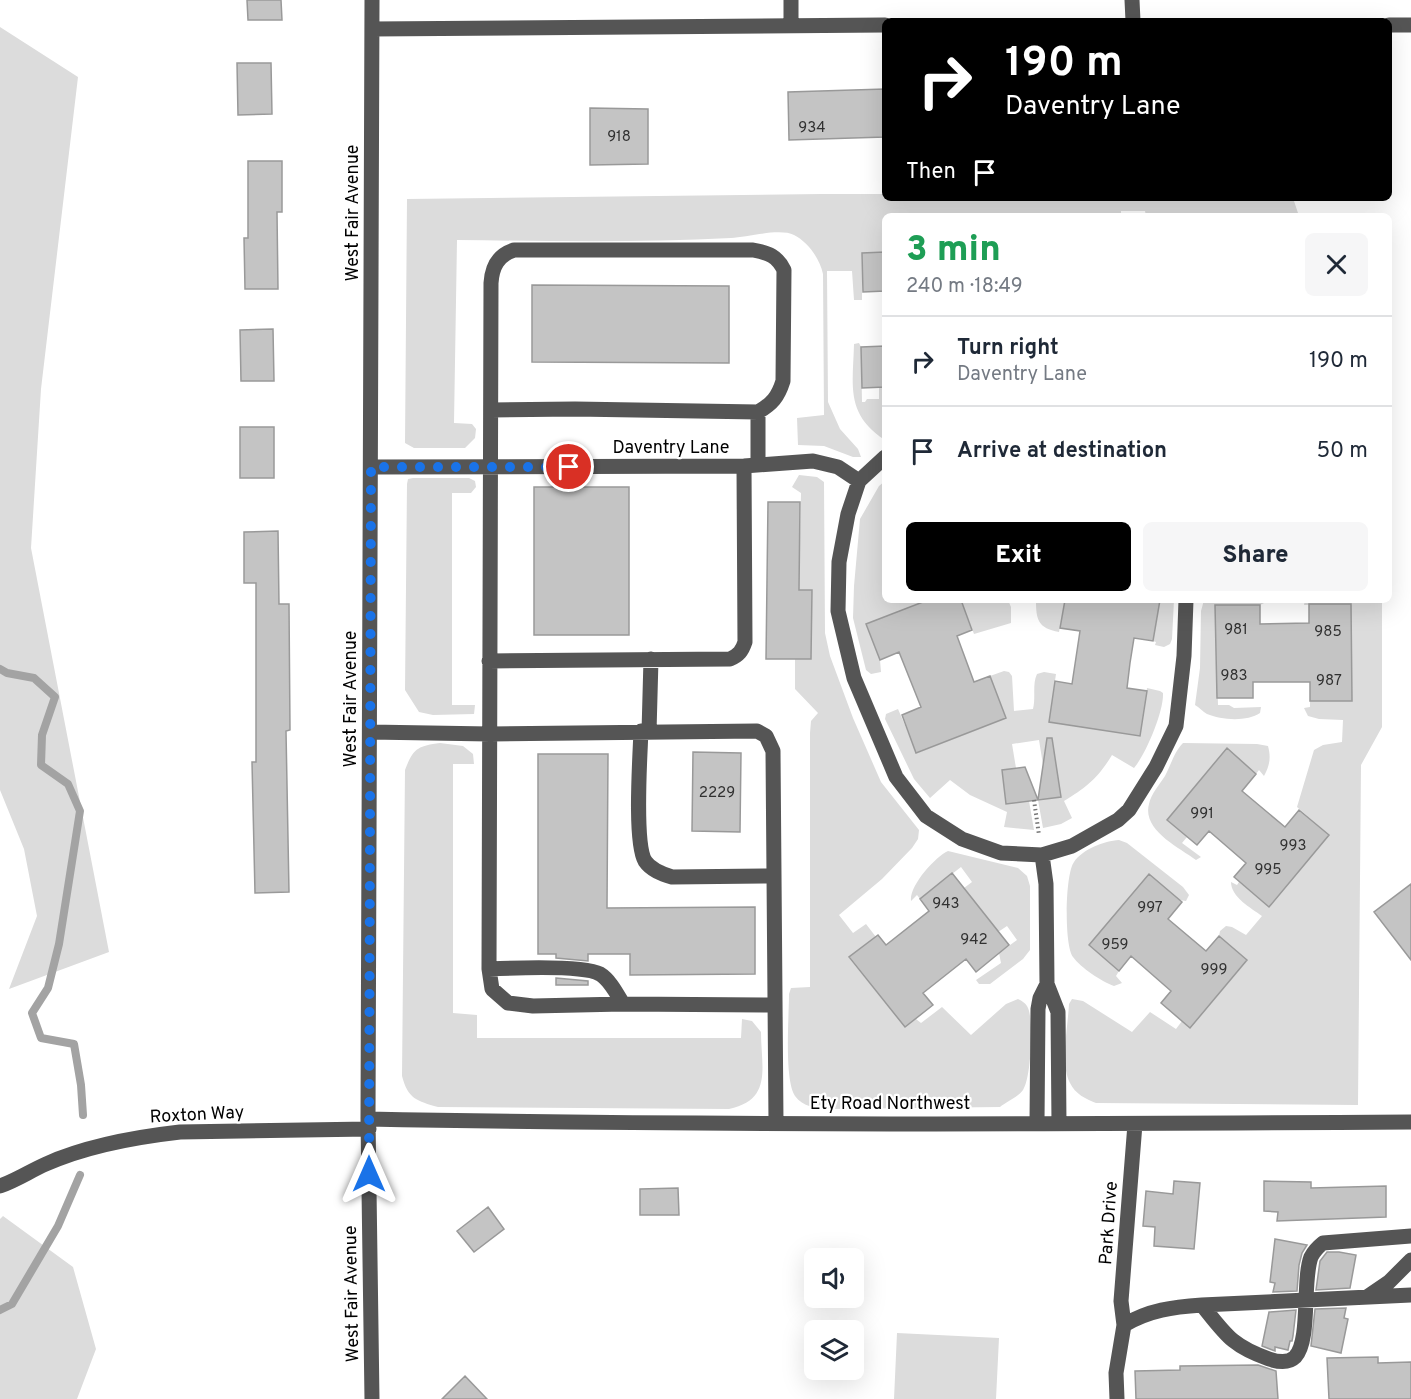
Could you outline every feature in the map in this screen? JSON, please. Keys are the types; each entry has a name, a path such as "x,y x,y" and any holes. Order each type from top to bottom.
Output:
{"street":[{"name":"West Fair Avenue","path":"372,0 369,1124 372,1399"},
{"path":"791,0 791,25"},
{"path":"1132,0 1133,18"},
{"path":"372,28 882,25"},
{"path":"1392,25 1411,25"},
{"path":"491,410 758,412 771,405 780,392 783,381 784,270 779,260 769,253 753,250 514,250 506,252 492,269 489,661 489,969 492,989 508,1003 533,1006 775,1005"},
{"path":"489,661 729,658 737,656 742,651 745,642 751,466 758,412"},
{"path":"882,460 859,481 849,514 839,562 838,611 854,678 896,777 926,816 962,839 1001,853 1042,855 1072,846 1118,820 1129,810 1156,767 1176,726 1184,656 1186,603"},
{"name":"Daventry Lane","path":"371,467 751,466 813,461 838,467 859,481"},
{"path":"651,659 640,843 645,861 658,872 672,877 773,876"},
{"path":"370,732 489,734 757,731 766,736 773,751 776,1122"},
{"path":"1042,855 1046,884 1047,984 1058,1012 1059,1123"},
{"path":"489,969 580,969 599,974 615,991 622,1004"},
{"path":"1037,1123 1038,1009 1040,998 1047,984"},
{"name":"Ety Road Northwest","path":"369,1124 1411,1122"},
{"name":"Roxton Way","path":"0,1186 16,1181 46,1164 110,1144 149,1136 180,1132 369,1124"},
{"name":"Park Drive","path":"1117,1399 1116,1373 1124,1325 1121,1301 1135,1124"},
{"path":"1202,1305 1228,1337 1246,1351 1275,1361 1289,1362 1297,1356 1303,1336 1311,1257 1316,1249 1323,1243 1411,1236"},
{"path":"1367,1297 1389,1282 1411,1260"},
{"path":"1124,1325 1152,1312 1172,1308 1411,1295"}],"path":[{"path":"1034,800 1042,855"}],"shaded area":[{"path":"0,27 78,77 41,389 31,548 109,952 9,989 37,916 24,849 0,790"},
{"path":"882,194 882,201 1294,201 1298,213 1121,211 1121,213 882,213 882,252 862,253 862,300 854,300 852,271 827,271 828,402 840,429 858,449 861,457 853,457 824,446 798,445 797,418 824,415 823,274 813,252 804,242 794,235 780,232 697,240 457,240 454,423 472,424 476,429 475,438 465,448 414,448 405,443 407,199"},
{"path":"859,343 861,347 862,402 867,399 879,399 879,387 882,387 882,438 863,420 857,409 853,386 854,344"},
{"path":"799,475 817,477 824,482 825,633 830,656 853,718 881,782 919,830 918,839 912,848 882,879 839,915 853,933 866,924 876,937 849,958 905,1027 916,1019 921,1023 942,1007 971,1035 1006,1004 1018,999 1025,1003 1030,1015 1031,1036 1026,1084 1021,1093 1000,1107 823,1109 802,1103 795,1096 792,1088 788,1062 789,994 791,988 810,987 810,733 811,721 818,713 795,689 795,659 811,659 812,591 799,590 801,493 792,487"},
{"path":"469,478 475,481 476,487 471,493 452,493 452,705 475,705 474,714 433,715 419,712 405,690 407,484 408,479"},
{"path":"882,484 882,603 920,603 867,624 880,660 881,672 871,674 866,670 853,618 854,586 860,519"},
{"path":"962,603 1009,603 1011,623 974,634"},
{"path":"1036,603 1064,603 1059,632 1042,625"},
{"path":"1159,603 1174,603 1170,644 1164,647 1155,645 1156,642 1153,641"},
{"path":"1203,603 1264,603 1215,606 1218,705 1229,705 1234,708 1261,707 1260,713 1255,716 1241,719 1219,718 1207,714 1195,705 1200,668"},
{"path":"1304,603 1382,603 1382,727 1361,765 1358,1105 1096,1103 1081,1096 1070,1083 1067,1075 1065,1045 1069,1004 1072,999 1083,1001 1132,1032 1150,1012 1176,1029 1182,1021 1190,1028 1247,961 1219,936 1220,931 1226,926 1246,935 1262,916 1234,893 1231,882 1237,885 1239,882 1269,906 1329,835 1297,807 1314,750 1323,745 1342,742 1343,720 1308,716 1304,708 1310,707 1310,701 1352,701 1351,604 1304,605"},
{"path":"1004,671 1009,672 1012,676 1014,711 1033,709 1037,674 1044,672 1056,674 1049,721 1140,735 1147,688 1163,693 1161,710 1153,732 1144,753 1134,768 1112,755 1091,781 1064,801 1072,818 1061,824 1043,828 1038,800 1043,765 1039,740 1012,744 1016,768 1002,770 1006,804 1029,801 1034,830 1004,827 1007,812 970,795 950,780 930,798 914,779 885,719 886,714 898,709 917,753 1006,718 990,676"},
{"path":"440,743 463,746 473,754 474,764 453,764 453,1013 477,1015 477,1038 741,1038 742,1019 752,1021 761,1032 762,1069 762,1080 753,1098 743,1105 729,1109 438,1107 419,1101 410,1094 402,1076 405,770 417,750"},
{"path":"1183,743 1257,744 1268,746 1269,754 1269,765 1264,776 1259,770 1256,774 1227,748 1167,820 1187,837 1182,843 1201,857 1196,860 1163,837 1151,822 1148,813 1152,797"},
{"path":"1119,840 1127,843 1183,887 1189,895 1186,901 1179,900 1089,945 1119,971 1116,976 1122,983 1114,986 1092,974 1073,957 1068,939 1067,894 1071,869 1078,857 1094,846"},
{"path":"948,851 1018,868 1027,876 1030,886 1030,950 1023,959 990,984 979,984 976,980 1001,963 999,953 1017,940 1007,926 998,932 964,888 972,882 961,867 920,899 917,895 911,901 911,895 918,880 936,859"},
{"path":"3,1216 73,1267 96,1349 77,1399 0,1399 0,1219"},
{"path":"897,1333 999,1338 996,1399 894,1399"}],"building":[{"path":"247,0 281,0 282,20 248,20"},
{"path":"237,63 271,63 272,114 238,115"},
{"path":"882,89 882,137 789,140 788,92"},
{"path":"590,108 648,109 648,164 590,165"},
{"path":"248,161 282,161 282,212 277,212 278,289 245,289 244,238 248,238"},
{"path":"882,252 882,291 863,292 862,253"},
{"path":"532,285 729,286 729,363 532,362"},
{"path":"273,329 274,381 241,381 240,330"},
{"path":"882,346 882,387 862,388 861,347"},
{"path":"240,427 274,427 274,478 240,478"},
{"path":"534,487 629,487 629,635 534,635"},
{"path":"768,502 800,502 799,590 812,590 811,659 766,659"},
{"path":"278,531 279,604 289,604 290,730 286,731 289,892 255,893 252,762 256,762 256,583 244,583 244,532"},
{"path":"920,603 962,603 972,630 957,636 974,682 990,676 1006,718 916,753 902,715 921,707 899,652 880,660 866,624"},
{"path":"1064,603 1159,603 1153,641 1134,638 1130,663 1127,688 1147,691 1140,736 1049,722 1055,681 1072,684 1080,631 1060,628"},
{"path":"1309,604 1351,604 1352,701 1310,701 1310,682 1253,682 1253,698 1217,698 1215,605 1260,605 1260,624 1309,623"},
{"path":"1047,738 1052,738 1061,797 1038,800"},
{"path":"1227,748 1256,774 1242,791 1285,827 1299,810 1329,835 1269,907 1234,877 1246,863 1209,831 1197,845 1167,820"},
{"path":"693,752 741,753 740,832 692,831"},
{"path":"538,754 608,754 607,908 755,907 755,974 630,975 630,954 588,954 588,961 556,958 556,954 538,954"},
{"path":"1025,767 1038,800 1006,804 1002,770"},
{"path":"952,873 1009,945 976,972 966,959 923,993 933,1005 905,1027 849,957 878,935 886,945 929,911 920,899"},
{"path":"1149,874 1182,902 1168,919 1206,951 1219,936 1247,960 1190,1028 1161,1003 1171,991 1131,956 1119,971 1089,945"},
{"path":"1411,884 1411,960 1374,912"},
{"path":"556,978 588,981 588,985 556,985"},
{"path":"1174,1181 1200,1183 1194,1249 1154,1246 1155,1227 1143,1226 1146,1191 1173,1194"},
{"path":"1264,1181 1311,1182 1311,1188 1386,1186 1386,1217 1277,1221 1278,1212 1264,1211"},
{"path":"678,1188 679,1215 640,1215 640,1189"},
{"path":"488,1207 504,1229 474,1252 457,1231"},
{"path":"1275,1239 1307,1245 1299,1265 1297,1291 1273,1292 1275,1283 1270,1282"},
{"path":"1327,1252 1356,1255 1350,1288 1316,1290 1320,1261"},
{"path":"1346,1308 1344,1318 1348,1319 1341,1353 1311,1346 1315,1309"},
{"path":"1296,1310 1292,1341 1290,1341 1288,1350 1275,1347 1275,1351 1262,1346 1269,1312"},
{"path":"1378,1357 1378,1363 1411,1362 1411,1399 1329,1399 1327,1358"},
{"path":"1258,1365 1276,1371 1278,1399 1136,1399 1135,1371 1180,1370 1180,1366"},
{"path":"465,1376 487,1399 442,1399"}],"waterway":[{"path":"0,669 7,673 34,678 55,697 42,735 41,765 68,784 80,811 59,944 48,988 32,1013 41,1038 74,1044 83,1115"},
{"path":"0,1310 12,1304 58,1226 80,1175"}],"route":[{"path":"369,1174 371,467 569,467"}]}
